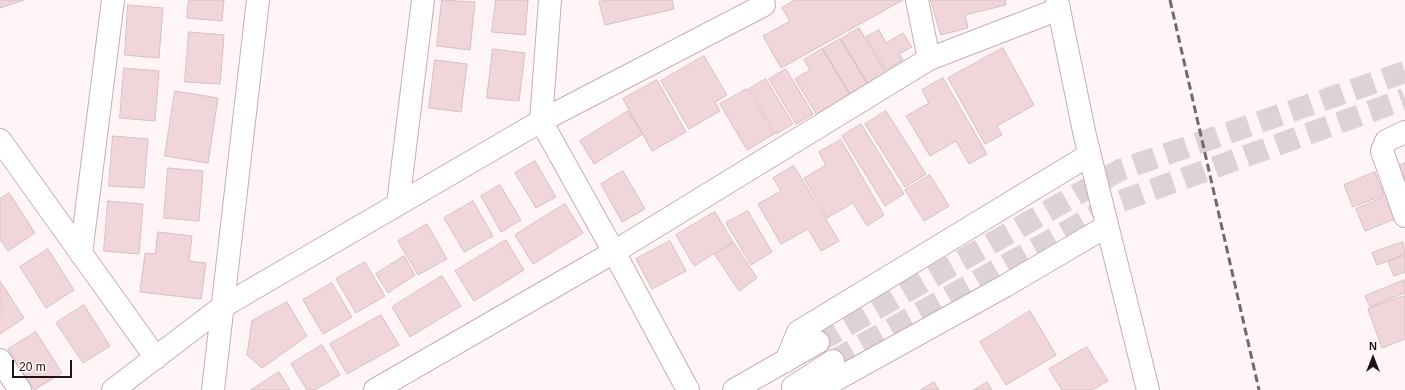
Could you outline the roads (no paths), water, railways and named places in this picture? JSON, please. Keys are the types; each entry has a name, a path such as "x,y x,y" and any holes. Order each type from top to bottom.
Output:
{"street":[{"path":"81,254 113,0"},
{"path":"213,390 258,0"},
{"path":"398,204 423,0"},
{"path":"550,0 541,121 614,252 688,390"},
{"path":"917,0 929,59"},
{"path":"113,390 222,307 541,121 767,2"},
{"path":"375,390 614,252 929,59 1058,5 1089,155 1148,390"},
{"path":"1405,132 1386,141 1382,151 1405,216"},
{"path":"0,140 156,358"},
{"path":"786,361 798,332 1089,155"},
{"path":"795,386 819,388 1006,286 1107,226"},
{"path":"734,390 818,342"},
{"path":"0,360 20,390"},
{"path":"795,386 833,362"}],"tunnel":[{"path":"818,342 1120,170 1405,72"},
{"path":"833,361 1121,201 1405,99"}],"railway":[{"path":"1170,0 1259,390"}]}
